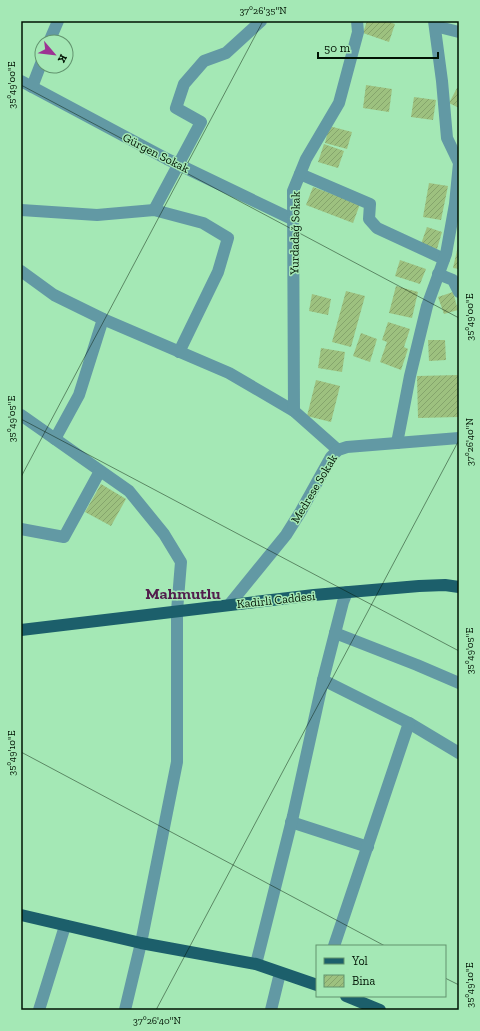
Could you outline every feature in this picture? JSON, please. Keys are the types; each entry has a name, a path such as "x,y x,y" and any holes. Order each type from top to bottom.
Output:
{"main road":[{"name":"Kadirli Caddesi","path":"21,630 347,592 419,586 445,585 459,587"},
{"path":"21,915 141,943 256,964 316,985"},
{"path":"348,997 380,1010"}],"street":[{"path":"53,34 58,21"},
{"path":"154,210 200,122 176,108 184,84 204,61 226,53 261,21"},
{"name":"Yurdadağ Sokak","path":"294,411 293,191 306,159 339,103 358,32 357,21"},
{"path":"397,443 410,376 427,306 444,259 455,204 459,163 447,138 442,81 434,23 459,32"},
{"path":"32,87 37,74"},
{"name":"Gürgen Sokak","path":"21,81 178,164 294,220"},
{"path":"300,174 370,204 369,219 377,228 444,259"},
{"path":"21,210 97,215 154,210 203,223 228,238 218,272 179,352"},
{"path":"21,271 54,295 103,319 229,373 294,411 338,450"},
{"path":"438,274 453,280 459,292"},
{"path":"55,440 79,395 103,319"},
{"path":"21,415 129,491 164,534 181,562 177,611 177,762 141,943 125,1010"},
{"name":"Medrese Sokak","path":"229,605 286,535 331,457 338,450 347,447 459,438"},
{"path":"21,529 64,537 100,471"},
{"path":"256,964 292,822 323,680 343,602 347,592"},
{"path":"335,633 459,683"},
{"path":"323,680 409,723 459,753"},
{"path":"334,945 409,723"},
{"path":"292,822 368,847"},
{"path":"39,1010 65,926"},
{"path":"271,1010 280,973"}],"building":[{"path":"367,21 387,21 395,24 389,42 363,33"},
{"path":"366,85 392,89 389,112 363,108"},
{"path":"457,88 459,89 459,108 449,103"},
{"path":"414,97 436,100 433,120 411,117"},
{"path":"329,126 352,132 347,149 325,143"},
{"path":"324,144 344,151 338,168 318,162"},
{"path":"429,183 448,186 441,220 423,217"},
{"path":"313,187 360,204 353,223 306,205"},
{"path":"427,227 442,232 437,249 421,244"},
{"path":"459,246 459,269 453,268"},
{"path":"400,260 426,269 420,284 395,276"},
{"path":"396,286 418,292 412,318 389,313"},
{"path":"346,291 365,296 351,347 332,342"},
{"path":"453,292 458,310 444,314 438,297"},
{"path":"312,294 331,299 328,315 309,311"},
{"path":"388,322 410,329 404,347 408,349 401,370 380,362 387,342 382,340"},
{"path":"361,333 377,339 370,362 353,356"},
{"path":"428,340 445,340 446,360 429,361"},
{"path":"321,348 345,352 342,372 318,368"},
{"path":"459,375 459,417 418,418 417,376"},
{"path":"316,380 340,386 331,422 307,416"},
{"path":"101,484 126,499 111,526 85,512"}],"district":[{"name":"Mahmutlu","path":"183,593"}]}
